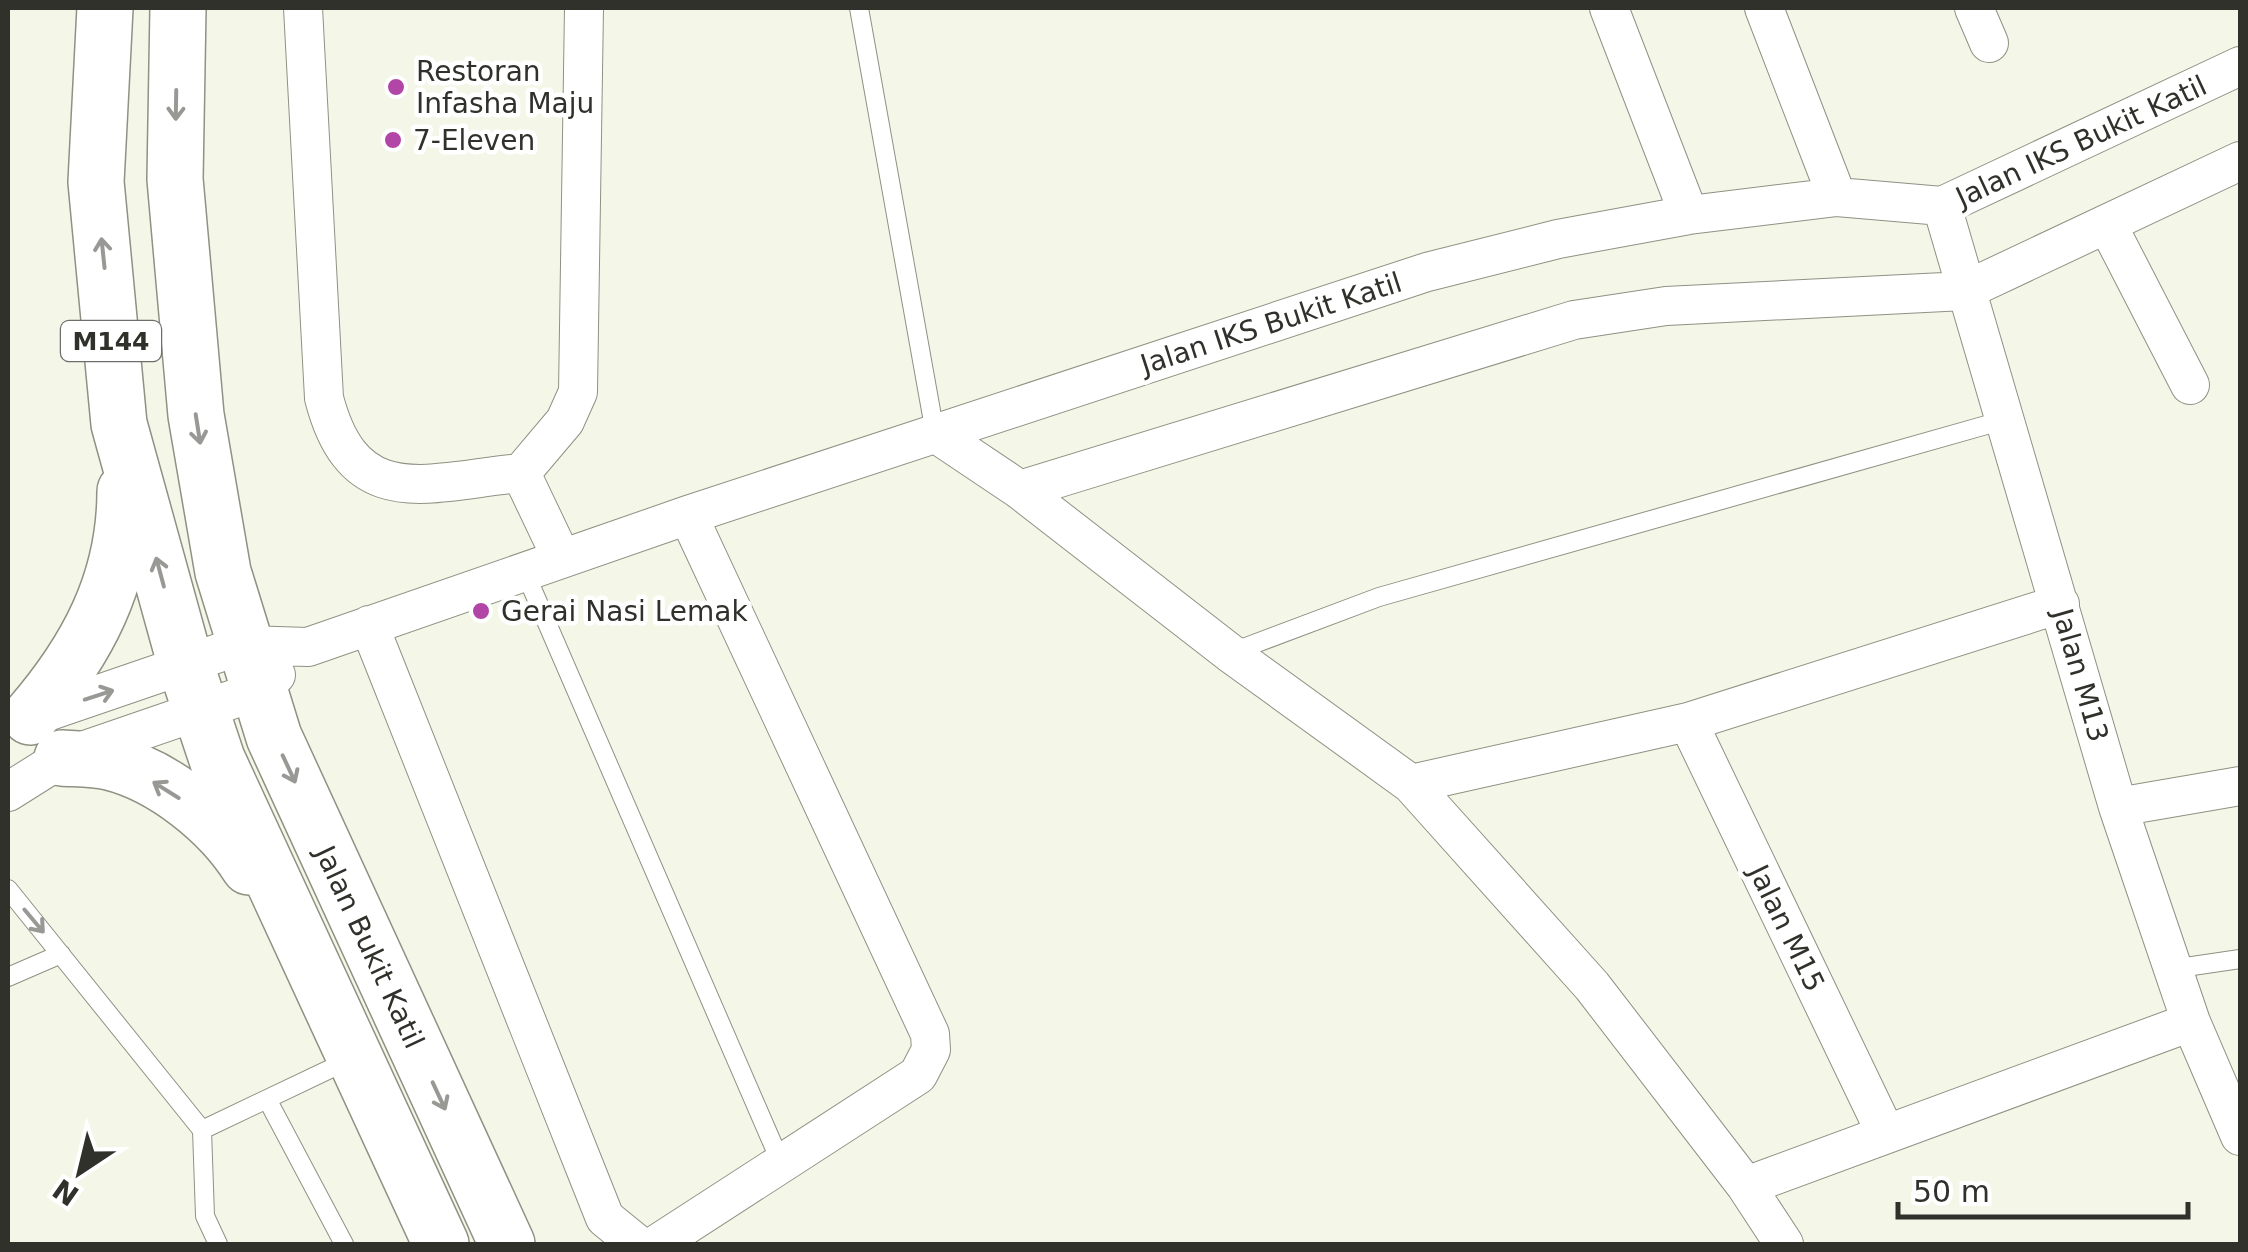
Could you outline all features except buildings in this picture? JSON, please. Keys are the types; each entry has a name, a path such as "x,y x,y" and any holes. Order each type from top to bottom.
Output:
{"main road":[{"name":"M144","path":"105,8 96,182 119,424 217,759 440,1244"},
{"name":"M144","path":"178,8 174,179 196,416 223,572 250,668"},
{"path":"119,424 125,521 118,566 84,648 33,735 140,774 216,824 315,970"},
{"name":"Jalan Bukit Katil","path":"250,668 508,1244"}],"street":[{"path":"304,8 324,398 331,426 347,456 371,476 397,485 520,473 565,422 578,392 584,8"},
{"path":"1609,8 1688,215"},
{"path":"1764,8 1837,196"},
{"path":"1974,8 1989,43"},
{"name":"Jalan IKS Bukit Katil","path":"194,689 688,514 1427,272 1558,239 1688,215 1837,196 1942,206 2240,66"},
{"path":"1020,490 1574,320 1666,306 1964,291 2240,161"},
{"name":"Jalan M13","path":"1942,206 2118,807 2191,1022 2240,1136"},
{"path":"2108,226 2190,385"},
{"path":"936,432 1020,490 1230,653 1411,784 1592,986 1746,1186 1784,1244"},
{"path":"520,473 561,558"},
{"path":"657,1244 918,1075 931,1050 930,1034 688,514"},
{"path":"1411,784 1688,722 2060,604"},
{"path":"370,625 605,1218 637,1244"},
{"path":"33,735 194,689"},
{"path":"33,735 194,689"},
{"name":"Jalan M15","path":"1688,722 1886,1134"},
{"path":"8,792 33,735"},
{"path":"2118,807 2240,786"},
{"path":"1746,1186 2191,1022"}],"lane":[{"path":"859,8 936,432"},
{"path":"1230,653 1379,596 2004,420"},
{"path":"524,570 781,1164"},
{"path":"8,889 202,1130 205,1216 218,1244"},
{"path":"8,977 61,954"},
{"path":"2172,969 2240,959"},
{"path":"202,1130 354,1057"},
{"path":"267,1099 344,1244"}],"place":[{"name":"Restoran Infasha Maju","path":"396,87"},
{"name":"7-Eleven","path":"393,140"},
{"name":"Gerai Nasi Lemak","path":"481,611"}]}
